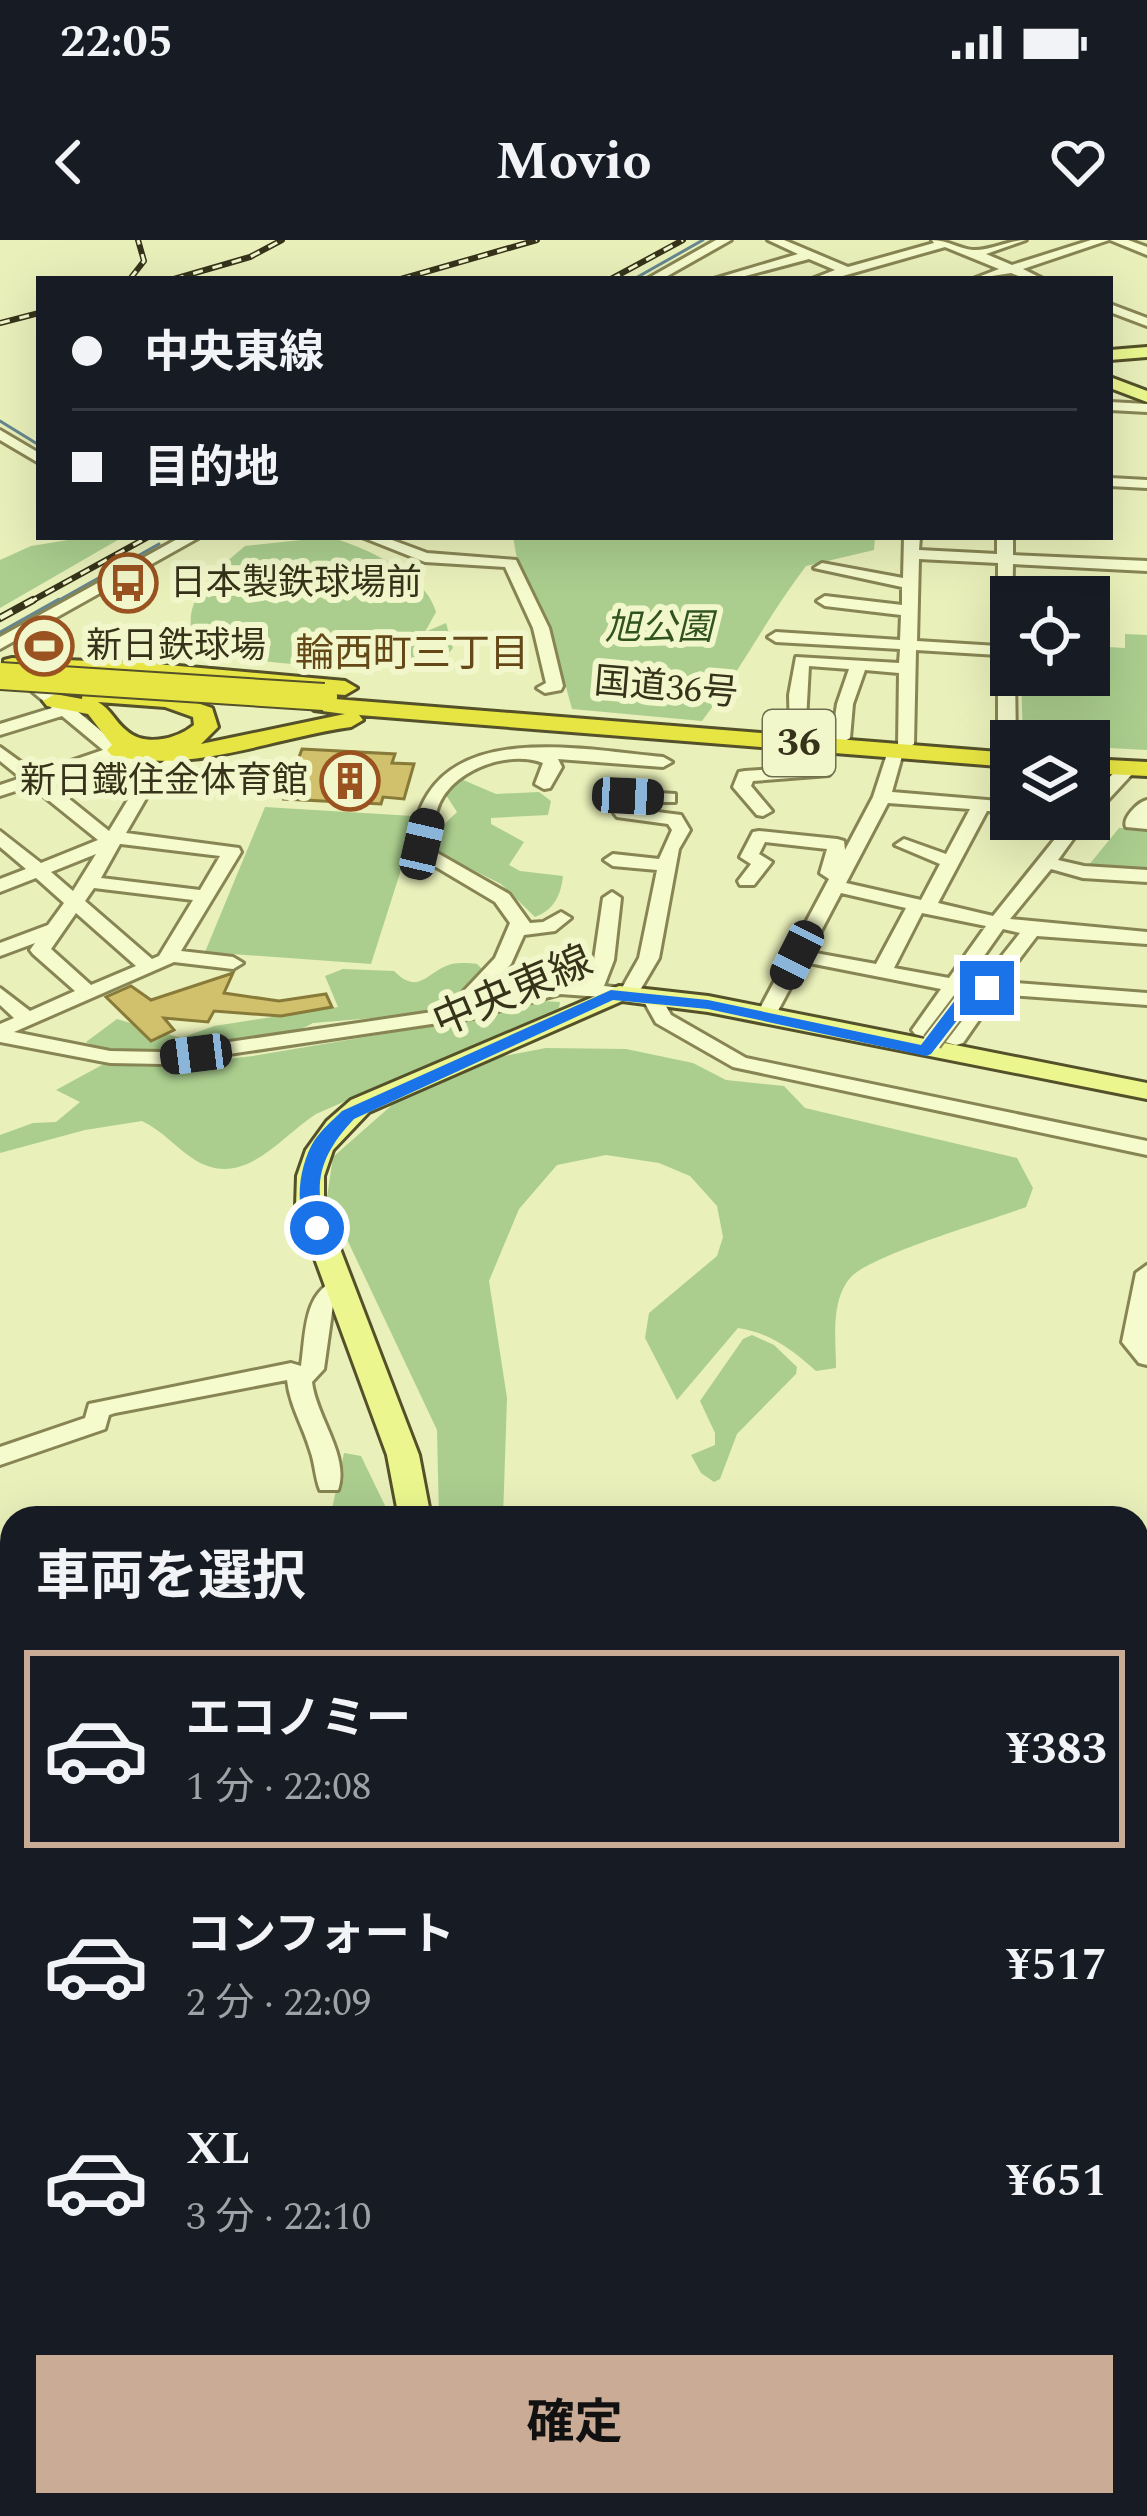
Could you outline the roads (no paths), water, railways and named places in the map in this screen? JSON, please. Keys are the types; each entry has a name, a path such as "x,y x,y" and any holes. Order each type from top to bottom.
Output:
{"highway":[{"path":"1,670 157,674 254,686 280,698 278,710 269,719 212,746"},
{"path":"1,670 91,694 185,704 204,713 206,728 187,743 132,745 113,733 96,709 57,707"},
{"name":"36","path":"1,670 325,697 586,726"},
{"path":"157,674 325,697"},
{"name":"国道36号","path":"325,697 990,753"},
{"path":"112,752 181,754 296,727 359,719 515,728 586,726"},
{"name":"国道36号","path":"586,726 820,739"},
{"path":"1110,763 1140,766"}],"main road":[{"path":"1113,355 1147,352"},
{"path":"1113,383 1147,397"},
{"name":"中央東線","path":"413,1506 403,1455 338,1287 308,1189 315,1156 338,1124 360,1106 623,992 929,1046 1147,1091"}],"street":[{"path":"658,276 725,240"},
{"path":"774,240 860,276"},
{"path":"791,248 818,240"},
{"path":"974,254 1019,240"},
{"path":"1116,240 1147,251"},
{"path":"829,276 942,241 1029,276"},
{"path":"989,276 1089,242"},
{"path":"731,276 808,255"},
{"path":"667,271 678,276"},
{"path":"1113,309 1144,318"},
{"path":"1113,406 1147,408"},
{"path":"0,434 36,457"},
{"path":"1113,482 1147,484"},
{"path":"379,540 425,556 497,559 514,566 541,628 555,686 545,688"},
{"path":"413,540 426,548 425,556"},
{"path":"1004,576 1005,540"},
{"path":"184,541 1,670 57,707 137,777 209,776"},
{"path":"766,1016 882,797 901,747 911,545 1004,559 1147,566"},
{"path":"822,568 909,584"},
{"path":"825,601 909,611"},
{"path":"776,637 990,650"},
{"path":"823,771 820,739 802,719 797,695 802,661 906,668"},
{"path":"820,739 845,704 859,665"},
{"path":"0,730 57,707"},
{"path":"0,752 104,836 232,852 170,956"},
{"path":"0,791 112,752"},
{"path":"89,992 40,950 156,777 181,754"},
{"path":"452,1015 492,976 518,931 516,911 505,901 427,857 422,844 440,781 481,759 535,754 663,762"},
{"path":"535,754 550,760 553,767 544,784"},
{"path":"1110,792 1140,766"},
{"path":"763,811 742,787 745,776 823,771 829,775 832,793"},
{"path":"623,992 652,948 681,823 623,813 628,796 669,798"},
{"path":"882,797 939,810 990,806"},
{"path":"883,969 981,805"},
{"path":"1147,805 1132,823 1147,824"},
{"path":"747,880 763,862 748,857 759,836 837,845 829,873 835,882 996,925 1147,938"},
{"path":"0,838 148,967"},
{"path":"0,886 116,839"},
{"path":"975,987 996,925 1064,840"},
{"path":"904,845 950,861"},
{"path":"614,860 668,866"},
{"path":"1046,862 1083,872 1147,876"},
{"path":"89,882 205,896"},
{"path":"612,898 604,959 623,992 740,1064 1147,1148"},
{"path":"518,931 548,927 561,918"},
{"path":"0,950 51,930"},
{"path":"929,1046 975,987 1032,930"},
{"path":"797,955 975,987 1147,999"},
{"path":"0,1033 170,956 233,963"},
{"path":"0,1033 110,1057 162,1058 452,1015 549,989 623,992"},
{"path":"0,994 26,1018"},
{"path":"1147,1273 1134,1342 1147,1357"},
{"path":"0,1456 96,1423 98,1410 291,1371 305,1376 312,1369 322,1301 338,1287"},
{"path":"299,1374 299,1398 328,1452 329,1484"}],"waterway":[{"path":"639,276 703,240"},
{"path":"0,421 36,443"},
{"path":"54,603 159,544"},
{"path":"0,633 59,600"}],"railway":[{"path":"132,276 144,261 138,240"},
{"path":"184,276 250,257 282,240"},
{"path":"411,276 537,240"},
{"path":"617,276 683,240"},
{"path":"0,323 36,314"},
{"path":"28,603 143,540"},
{"path":"0,618 33,600"}],"place":[{"name":"日本製鉄球場前","path":"128,583"},
{"name":"新日鉄球場","path":"44,646"},
{"name":"新日鐵住金体育館","path":"350,781"}],"district":[{"name":"輪西町三丁目","path":"412,654"}],"park label":[{"name":"旭公園","path":"659,628"}]}
